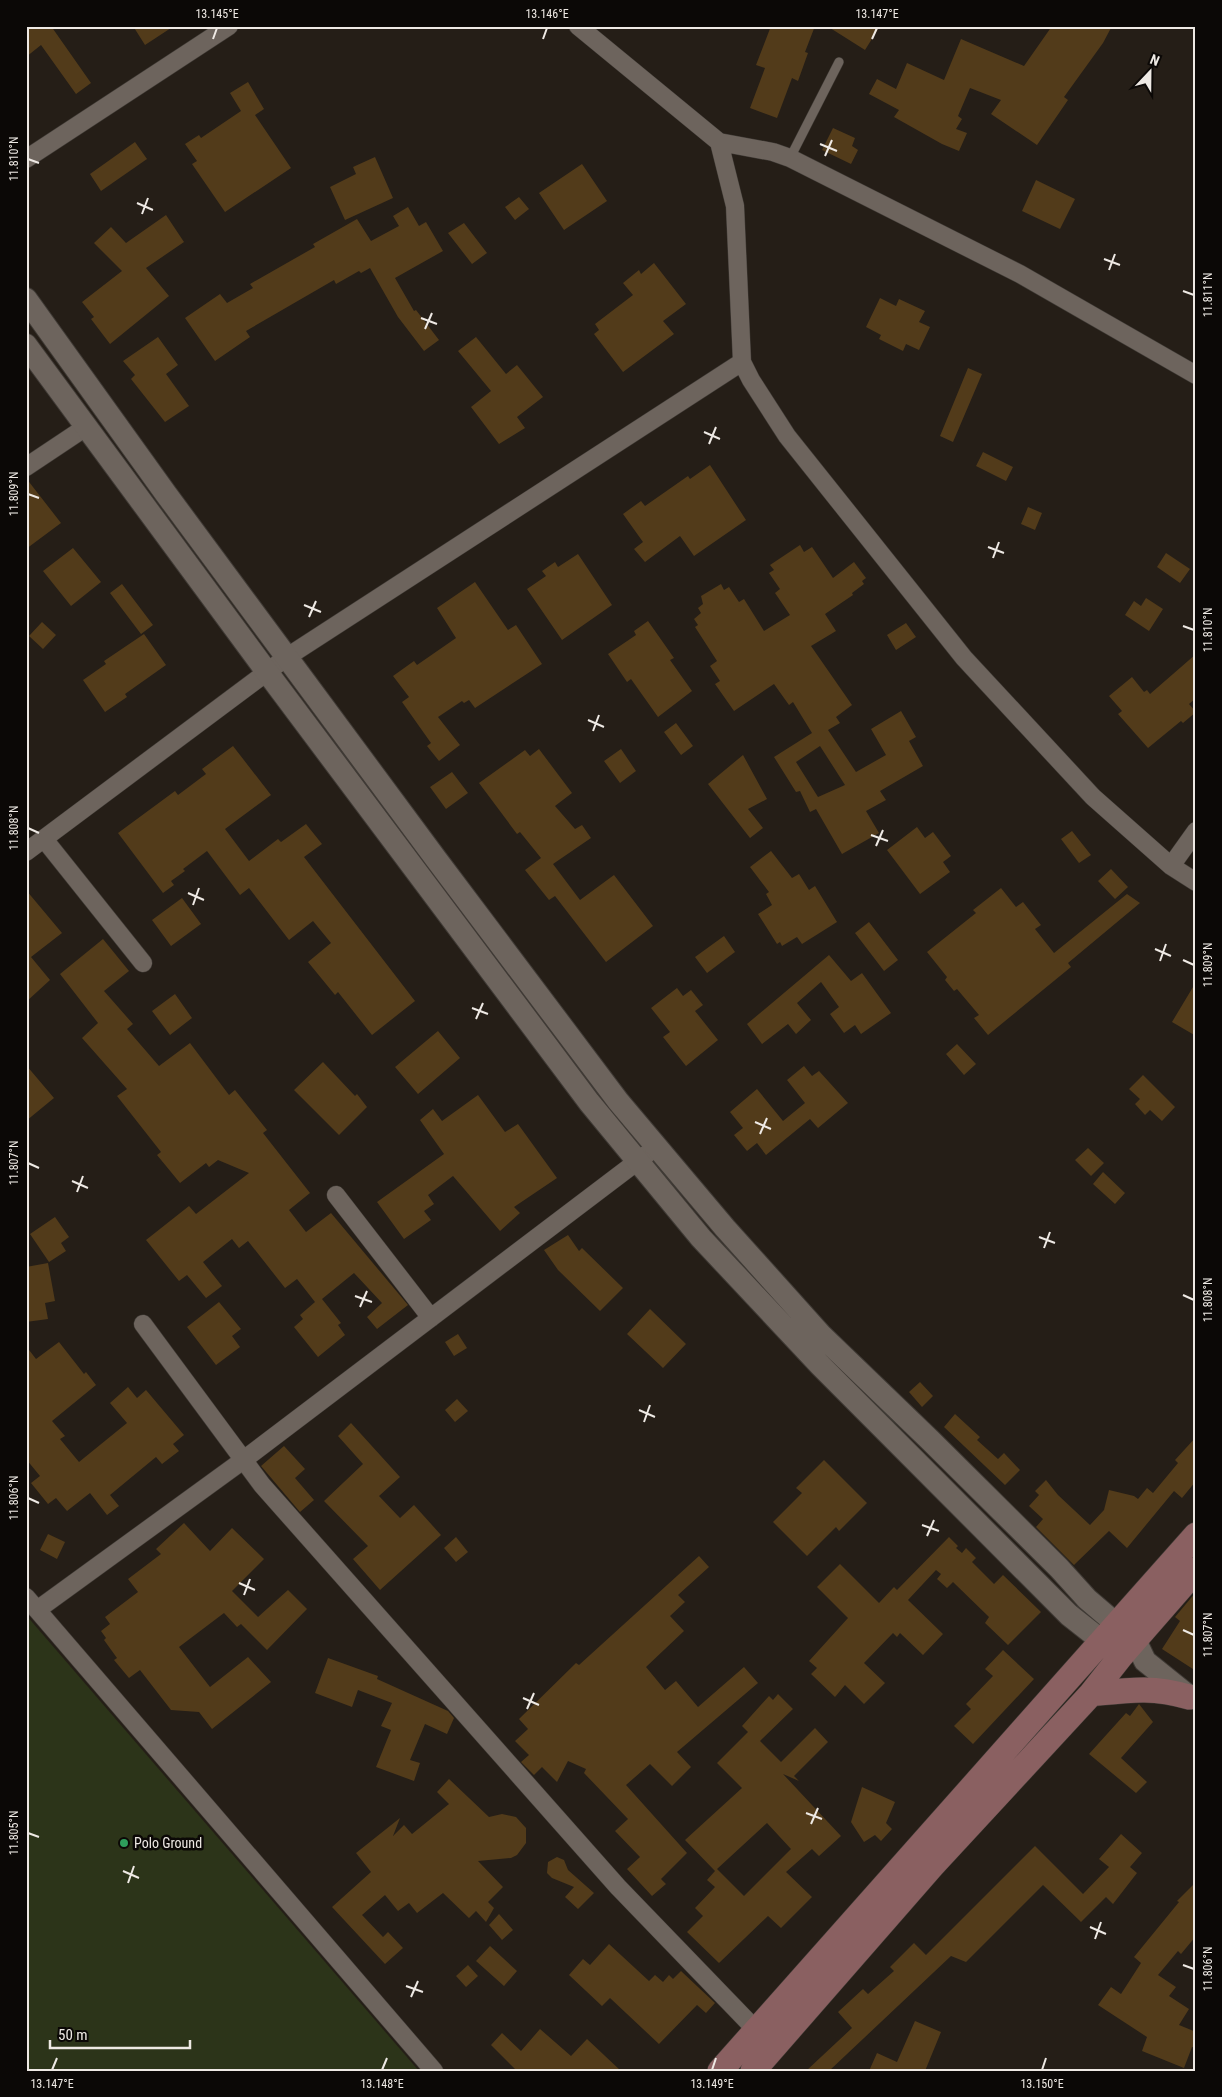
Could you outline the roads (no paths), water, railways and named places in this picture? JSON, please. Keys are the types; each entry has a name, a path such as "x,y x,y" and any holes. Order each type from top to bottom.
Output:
{"main road":[{"path":"720,2071 1068,1682 1109,1632 1196,1535"},
{"path":"753,2071 932,1866 1091,1694 1134,1652 1196,1570"},
{"path":"1091,1694 1140,1688 1164,1690 1193,1699"}],"street":[{"path":"26,159 229,26"},
{"path":"578,26 719,142 774,152 790,158 1020,274 1196,376"},
{"path":"719,142 735,206 742,362 751,380 787,436 964,658 1092,797 1171,866 1196,882"},
{"path":"26,299 166,494 618,1101 725,1228 822,1336 930,1440 1087,1599 1109,1632"},
{"path":"26,346 142,499 267,672 378,817 589,1102 701,1238 820,1365 1069,1615 1109,1632 1193,1699"},
{"path":"26,852 287,657 742,362"},
{"path":"26,467 86,427"},
{"path":"1171,866 1196,831"},
{"path":"44,839 142,963"},
{"path":"434,2071 32,1604 242,1462 656,1146"},
{"path":"336,1195 431,1318"},
{"path":"143,1324 242,1462 618,1887 756,2030"}],"lane":[{"path":"790,158 839,62"}],"place":[{"name":"Polo Ground","path":"124,1843"}]}
